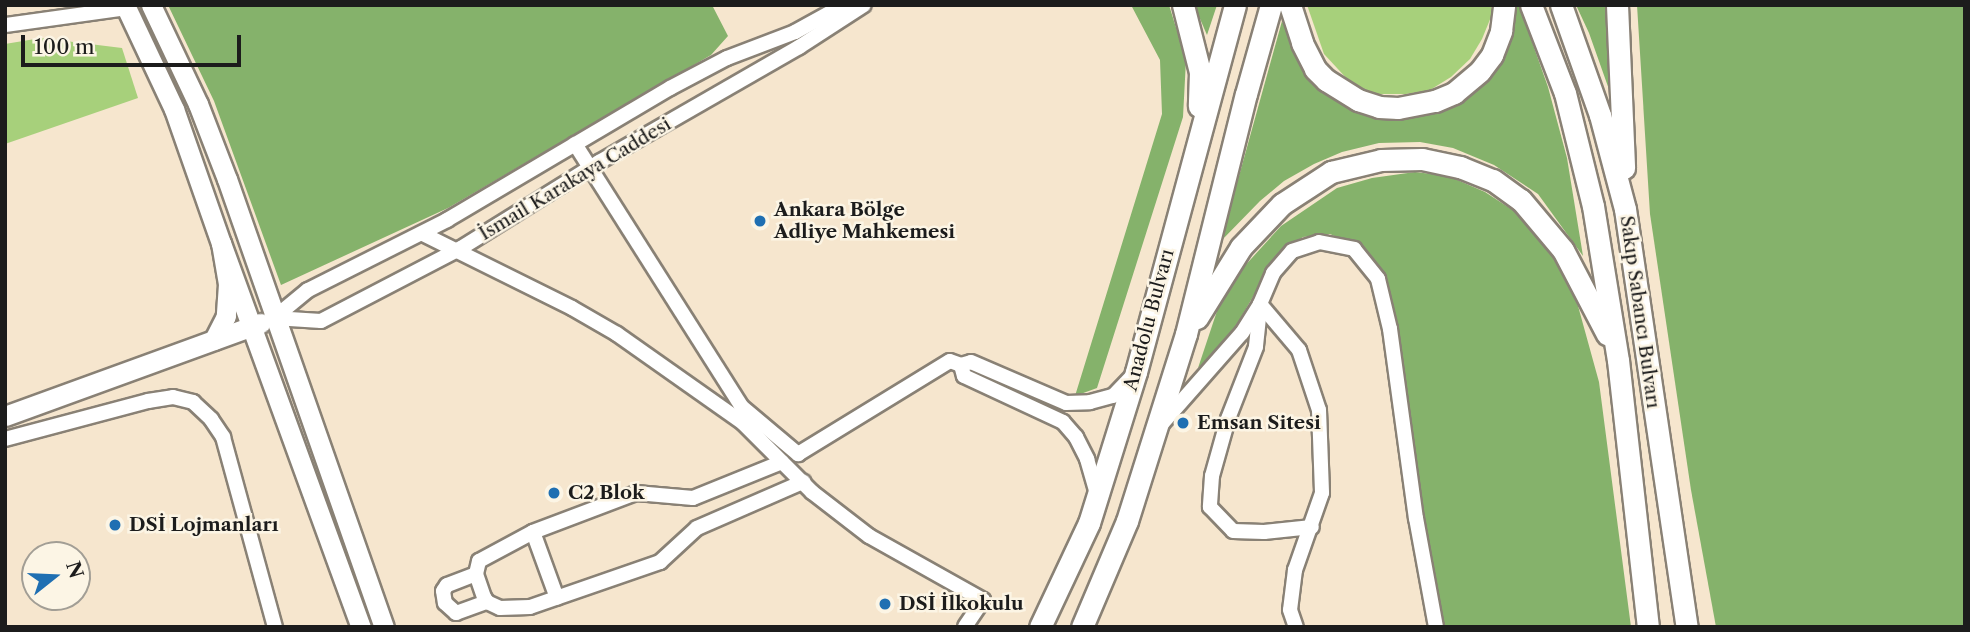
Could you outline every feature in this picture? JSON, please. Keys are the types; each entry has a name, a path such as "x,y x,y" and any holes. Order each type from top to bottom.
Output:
{"main road":[{"path":"1183,5 1200,72 1197,143"},
{"name":"Anadolu Bulvarı","path":"1040,627 1089,523 1098,495 1136,372 1234,5"},
{"name":"Anadolu Bulvarı","path":"1082,627 1127,522 1186,334 1245,93 1271,5"},
{"path":"1290,5 1302,43 1315,69 1326,80 1357,100 1379,107 1398,108 1436,101 1468,83 1492,55 1501,31 1504,5"},
{"name":"Sakıp Sabancı Bulvarı","path":"1531,5 1545,34 1580,145 1618,360 1634,494"},
{"name":"Sakıp Sabancı Bulvarı","path":"1561,5 1596,103 1625,209 1687,627"},
{"path":"1617,5 1625,209"},
{"path":"1186,334 1241,247 1282,204 1331,172 1381,160 1422,159 1460,167 1493,180 1521,200 1563,250 1591,300 1618,360"},
{"path":"1634,494 1648,627"}],"street":[{"path":"151,5 198,104 384,627"},
{"name":"İsmail Karakaya Caddesi","path":"5,416 275,318 308,290 423,234 727,58 795,32 844,5"},
{"name":"İsmail Karakaya Caddesi","path":"275,318 321,321 456,250 590,167 799,47 864,5"},
{"path":"5,25 126,7 174,109 361,627"},
{"path":"575,144 741,406 798,454 950,361 961,365 971,362 1066,403 1090,402 1113,396 1136,372"},
{"path":"423,234 617,334 743,423 803,482 869,536 983,600 965,627"},
{"path":"1156,431 1242,333 1260,304 1273,273 1292,251 1319,242 1354,249 1378,279 1390,329 1434,626"},
{"path":"221,243 228,284 226,316 214,340 244,347 261,356"},
{"path":"1260,304 1299,350 1319,410 1322,493 1295,570 1290,610 1296,627"},
{"path":"1260,304 1256,347 1228,418 1212,477 1210,507 1233,531 1264,532 1312,527"},
{"path":"961,365 964,376 1063,422 1081,448 1098,495"},
{"path":"5,439 148,401 173,397 193,402 211,419 223,437 275,627"},
{"path":"782,462 692,498 636,493 533,532 482,557 476,574 487,602 500,608 521,609 660,562 697,528 803,482"},
{"name":"Sakıp Sabancı Bulvarı","path":"1634,494 1655,627"},
{"path":"533,532 557,598"},
{"path":"362,559 398,627"},
{"path":"340,567 351,627"},
{"path":"476,574 447,584 443,591 445,603 456,613 487,602"}],"green space":[{"path":"168,5 712,5 728,36 711,55 448,208 281,285 214,101"},
{"path":"1131,5 1169,5 1186,60 1183,117 1097,388 1075,396 1162,114 1160,60"},
{"path":"1194,5 1217,5 1207,35"},
{"path":"1307,5 1492,5 1491,17 1482,39 1470,59 1451,77 1430,90 1406,94 1373,94 1349,81 1324,54"},
{"path":"1516,5 1519,5 1548,87 1567,158 1583,256 1538,194 1494,165 1453,148 1420,142 1379,143 1342,152 1314,164 1284,181 1221,241 1282,21 1300,63 1320,89 1363,115 1392,118 1421,112 1483,81 1503,56"},
{"path":"1576,5 1611,5 1617,112 1589,33"},
{"path":"1637,5 1965,5 1965,627 1716,627 1691,490 1650,214"},
{"path":"41,38 122,48 138,98 5,144 5,44"},
{"path":"1415,172 1448,176 1485,192 1514,211 1548,243 1575,295 1599,382 1631,627 1442,627 1384,280 1357,246 1330,234 1303,237 1277,255 1225,345 1198,368 1221,299 1241,270 1281,226 1337,188 1372,178"}],"place":[{"name":"Ankara Bölge Adliye Mahkemesi","path":"760,221"},
{"name":"Emsan Sitesi","path":"1183,423"},
{"name":"C2 Blok","path":"554,493"},
{"name":"DSİ Lojmanları","path":"115,525"},
{"name":"DSİ İlkokulu","path":"885,604"}]}
